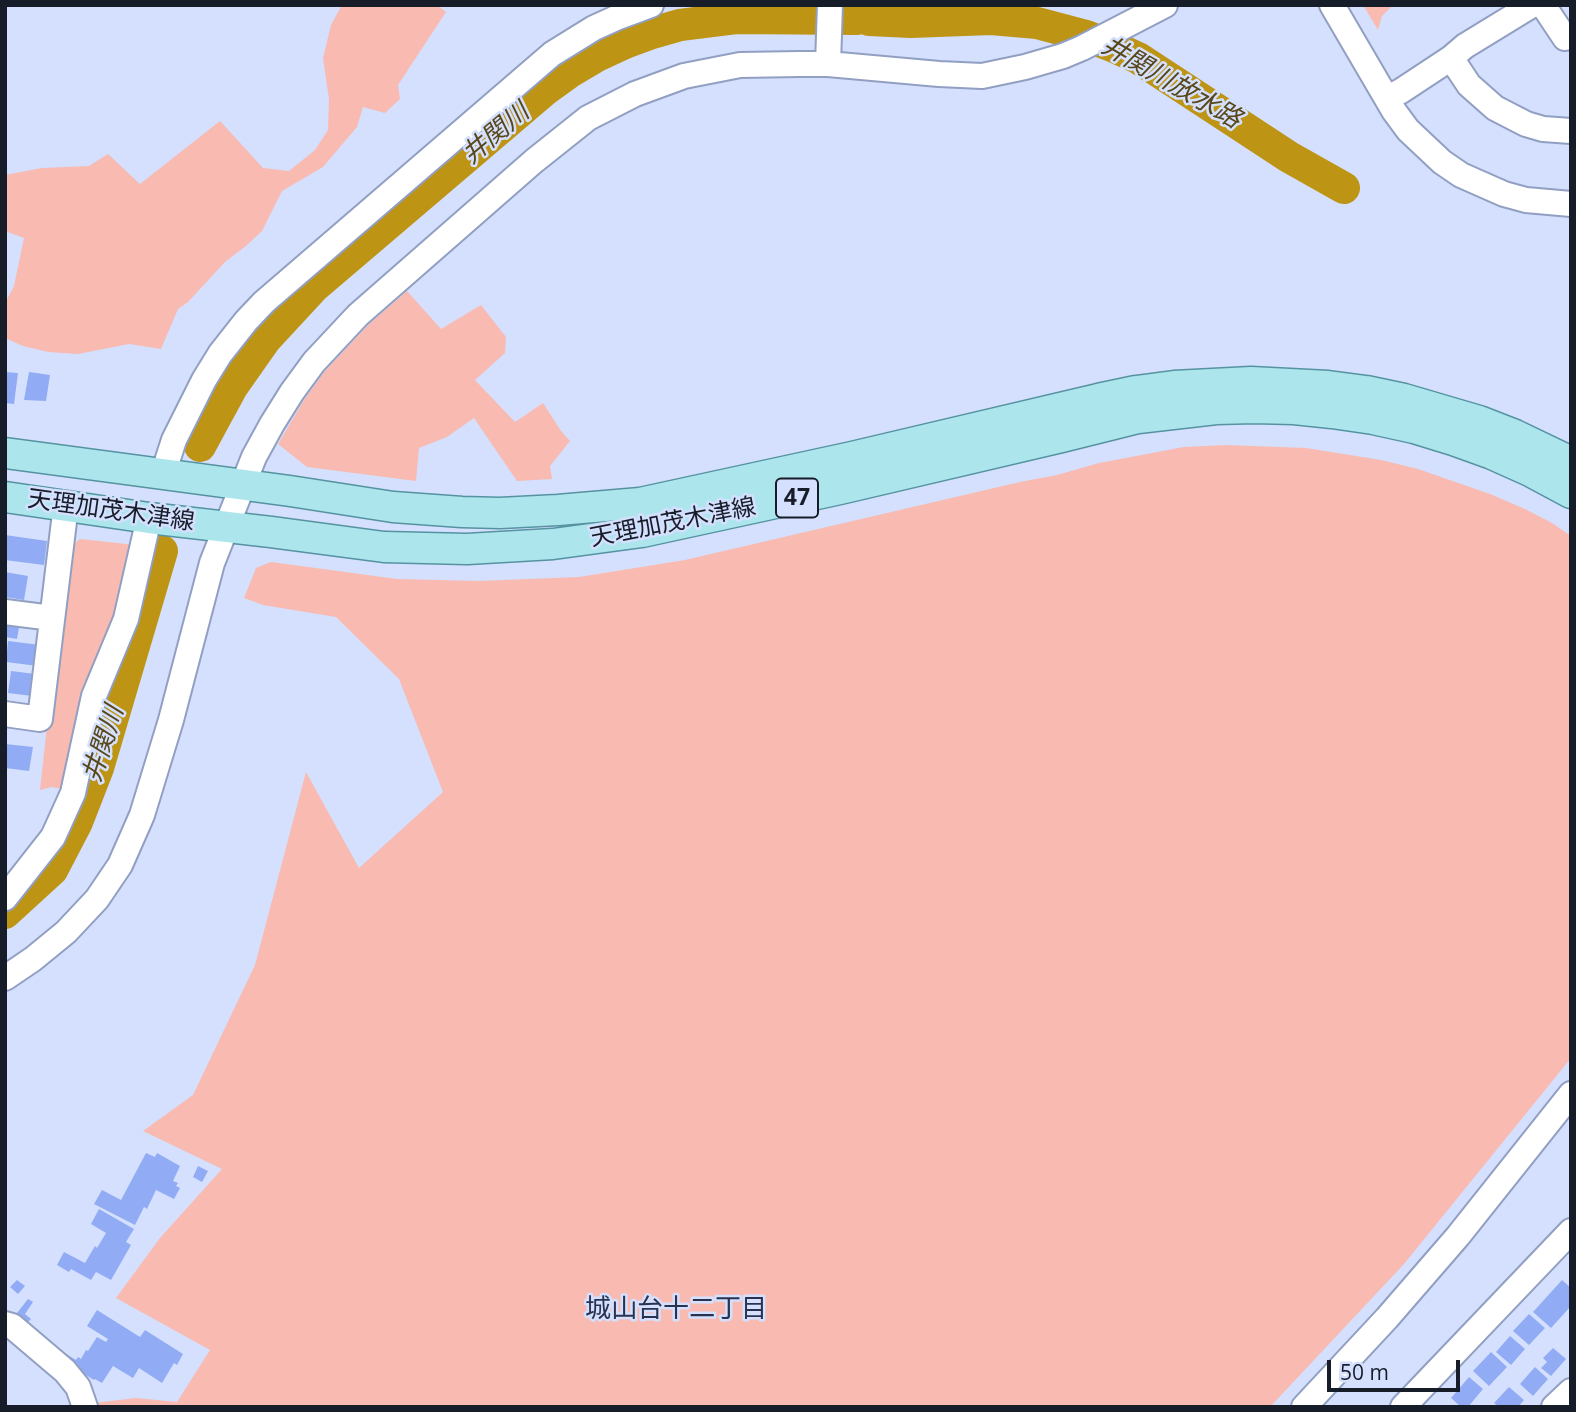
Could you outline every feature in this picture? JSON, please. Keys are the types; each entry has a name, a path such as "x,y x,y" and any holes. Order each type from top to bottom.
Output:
{"main road":[{"name":"天理加茂木津線","path":"5,453 393,507 500,513 558,510 640,503 1098,399 1174,386 1251,382 1328,386 1404,399 1479,421 1527,440 1571,462"},
{"name":"天理加茂木津線","path":"5,497 384,547 508,547 642,532 1062,438 1138,418 1203,410 1254,408 1332,412 1414,428 1492,454 1571,493"}],"street":[{"path":"163,474 174,440 204,380 220,354 264,302 552,54 594,28 651,5"},
{"path":"829,52 830,5"},
{"path":"1332,5 1394,94 1453,155 1488,177 1529,191 1571,195"},
{"path":"1348,5 1394,94 1394,111 1424,147 1461,175 1482,186 1526,200 1571,204"},
{"path":"1394,94 1532,5"},
{"path":"1543,5 1565,38 1571,34"},
{"path":"5,978 66,932 97,899 120,865 142,815 174,711 212,563 254,457 292,392 358,314 534,161 588,118 611,105 659,84 710,70 829,52 939,74 982,76 1044,62 1082,48 1161,7"},
{"path":"1451,58 1469,85 1495,108 1526,124 1550,130 1571,131"},
{"path":"5,714 40,719 66,505"},
{"path":"5,898 52,837 73,793 93,696 126,619 149,518"},
{"path":"5,612 52,618"},
{"path":"1304,1407 1388,1318 1458,1236 1571,1094"},
{"path":"1403,1407 1566,1245"},
{"path":"5,1324 12,1326 65,1371 78,1387 85,1407"},
{"path":"1554,1407 1571,1391"}],"shaded area":[{"path":"342,5 437,5 446,12 398,85 400,99 385,113 363,107 357,127 323,167 282,191 262,231 225,262 188,302 178,309 161,349 129,344 78,354 48,352 5,338 5,303 14,286 24,238 5,231 5,175 42,168 89,166 108,154 140,184 220,121 263,168 289,171 315,150 328,130 329,99 323,58 331,25"},
{"path":"1363,5 1393,5 1382,16 1378,30"},
{"path":"407,291 441,329 481,305 506,337 505,353 475,380 515,422 543,403 570,441 550,466 552,479 517,481 474,418 447,437 419,448 416,481 307,467 278,444 325,371 368,325"},
{"path":"1226,445 1306,448 1418,469 1525,509 1571,536 1571,1058 1404,1264 1270,1407 96,1407 94,1403 136,1398 177,1402 210,1350 116,1298 160,1238 222,1169 143,1131 193,1095 255,965 306,772 359,868 443,792 399,679 336,617 263,605 244,598 256,568 271,562 397,579 478,581 579,577 685,560 1057,475 1099,463 1184,447"},
{"path":"80,539 136,545 63,789 51,787 40,790 73,544"}],"building":[{"path":"5,372 18,373 14,404 5,403"},
{"path":"29,372 50,375 46,401 24,400"},
{"path":"5,535 47,541 44,565 5,560"},
{"path":"5,572 28,576 24,600 5,597"},
{"path":"7,626 19,627 17,639 5,637"},
{"path":"8,641 40,645 38,666 6,662"},
{"path":"11,671 35,674 32,696 8,693"},
{"path":"5,744 33,747 29,771 5,768"},
{"path":"146,1153 155,1157 157,1153 180,1166 173,1181 178,1183 176,1186 180,1188 174,1199 156,1190 135,1225 94,1204 102,1190 121,1200"},
{"path":"198,1166 208,1171 202,1182 193,1177"},
{"path":"99,1209 134,1229 126,1242 131,1245 111,1280 96,1272 91,1280 57,1265 64,1252 85,1263 95,1246 97,1248 106,1233 91,1224"},
{"path":"17,1280 25,1286 18,1294 10,1287"},
{"path":"1562,1280 1571,1288 1571,1306 1551,1328 1533,1312"},
{"path":"28,1299 33,1302 25,1314 31,1319 28,1322 17,1313"},
{"path":"97,1310 140,1337 145,1330 183,1354 162,1383 139,1368 133,1378 113,1366 102,1383 52,1354 56,1348 76,1360 78,1357 81,1359 97,1337 106,1342 108,1339 87,1326"},
{"path":"1529,1314 1545,1328 1529,1345 1513,1331"},
{"path":"1510,1336 1525,1349 1511,1365 1496,1352"},
{"path":"1553,1348 1566,1359 1551,1376 1541,1368 1547,1362 1543,1358"},
{"path":"1491,1352 1507,1367 1489,1386 1473,1371"},
{"path":"1535,1367 1548,1379 1533,1396 1520,1384"},
{"path":"1469,1377 1483,1389 1468,1407 1461,1407 1451,1398"},
{"path":"1509,1387 1524,1400 1518,1407 1499,1407 1494,1403"}],"waterway":[{"name":"井関川","path":"200,446 232,387 265,340 315,286 545,90 570,72 625,43 680,25 736,18 857,19 895,5"},
{"name":"井関川放水路","path":"869,20 911,22 991,19 1037,23 1086,36 1138,58 1289,157 1344,188"},
{"name":"井関川","path":"5,913 52,870 77,822 98,768 162,551"}],"district":[{"name":"城山台十二丁目","path":"676,1310"}]}
